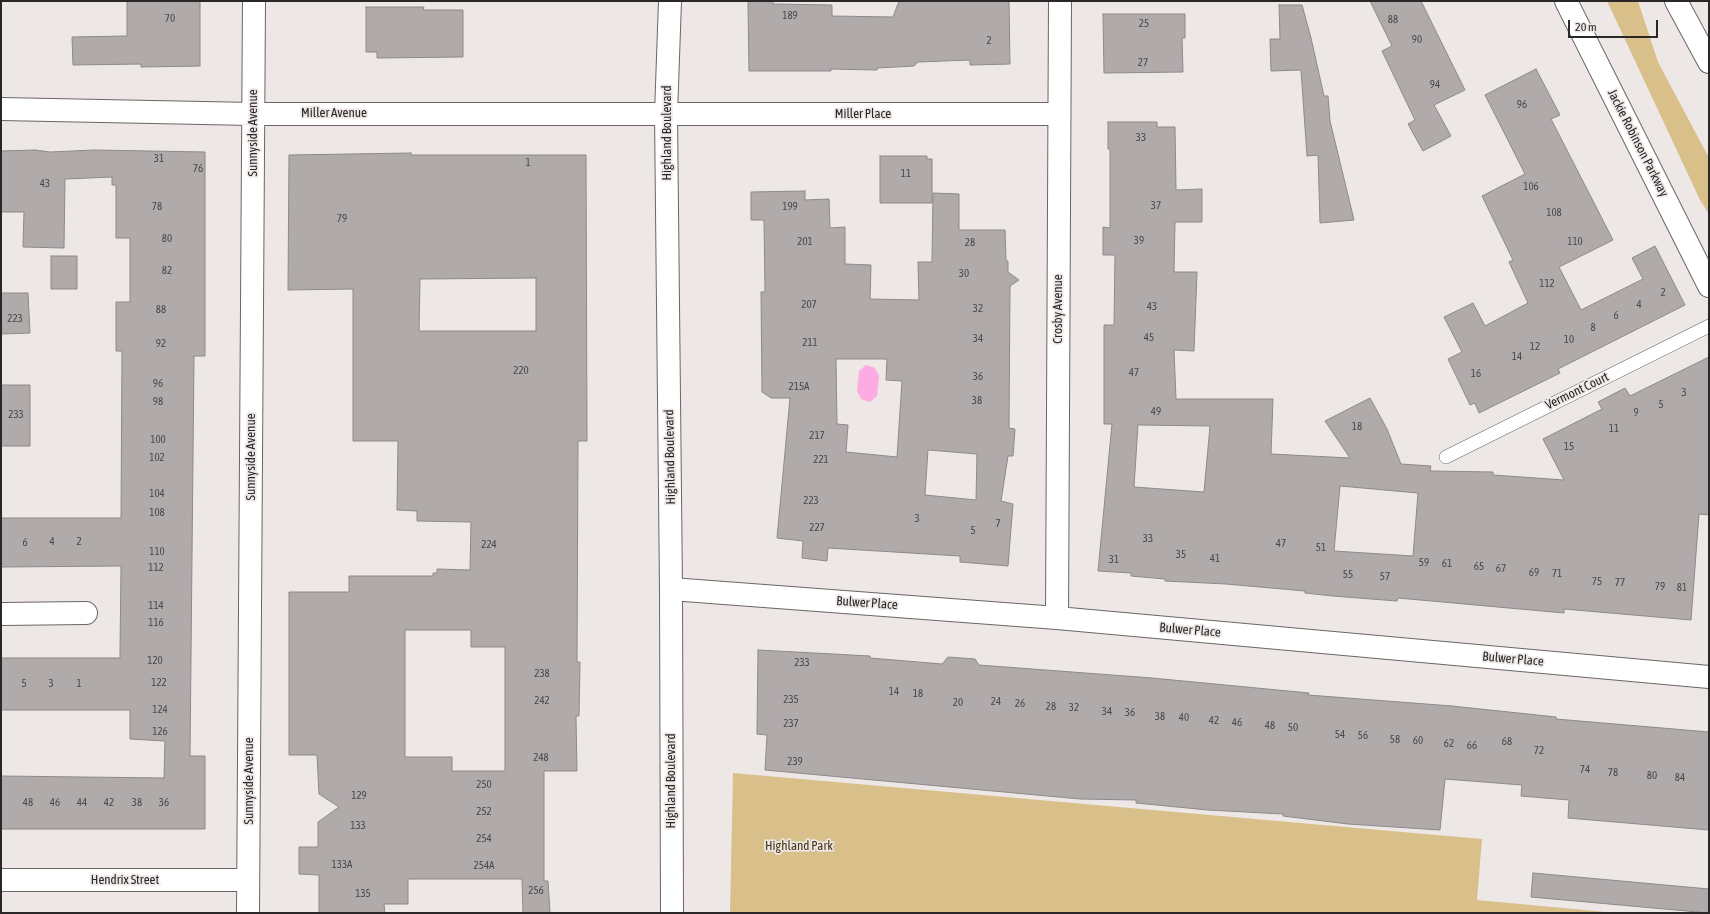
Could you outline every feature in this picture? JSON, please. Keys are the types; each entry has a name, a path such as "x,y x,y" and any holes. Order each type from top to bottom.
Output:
{"main road":[{"name":"Sunnyside Avenue","path":"248,913 254,1"},
{"name":"Highland Boulevard","path":"670,1 666,114 671,589 672,913"},
{"name":"Crosby Avenue","path":"1057,618 1060,1"},
{"name":"Jackie Robinson Parkway","path":"1566,1 1709,286"},
{"path":"1676,1 1709,62"},
{"name":"Miller Avenue","path":"1,109 253,114 666,114"},
{"name":"Miller Place","path":"666,114 1059,114"},
{"name":"Bulwer Place","path":"671,589 1057,618 1709,677"},
{"path":"1,614 86,614"},
{"name":"Hendrix Street","path":"1,880 248,880"}],"lane":[{"name":"Vermont Court","path":"1446,457 1709,326"}],"green space":[{"path":"1607,1 1638,1 1658,62 1709,158 1709,214 1700,200"},
{"name":"Highland Park","path":"733,773 1482,839 1477,900 1617,913 730,913"}],"shaded area":[{"path":"866,365 875,368 879,376 877,396 870,402 861,399 857,391 859,371"}],"building":[{"path":"127,1 200,1 200,66 141,67 141,64 73,65 72,37 127,36"},
{"path":"748,1 773,1 773,4 832,5 832,16 893,17 899,1 1009,1 1010,64 970,65 970,60 918,62 914,66 877,68 877,70 831,69 831,71 749,71"},
{"path":"1370,1 1421,1 1465,90 1434,105 1451,136 1423,151 1408,124 1415,120 1382,51 1392,46"},
{"path":"1279,5 1302,5 1324,96 1328,96 1330,121 1354,220 1320,223 1318,155 1307,156 1301,70 1271,71 1270,39 1280,39"},
{"path":"366,7 424,7 423,10 463,10 463,57 377,58 377,52 366,52"},
{"path":"1103,14 1185,14 1185,38 1182,38 1183,72 1104,73"},
{"path":"1536,69 1560,115 1551,119 1613,240 1559,267 1581,310 1643,279 1632,258 1655,246 1685,305 1558,369 1560,373 1479,413 1475,403 1470,405 1448,359 1462,352 1444,317 1473,303 1485,326 1528,303 1509,262 1513,260 1482,196 1525,174 1485,95"},
{"path":"1108,122 1157,122 1157,127 1175,127 1176,190 1202,189 1202,222 1175,222 1174,272 1197,272 1194,351 1174,350 1176,399 1273,399 1271,454 1350,458 1325,421 1370,398 1387,429 1401,464 1431,466 1430,471 1493,472 1493,475 1564,480 1543,439 1602,409 1598,402 1625,388 1630,396 1709,357 1709,515 1699,514 1691,620 1564,609 1564,613 1398,598 1397,601 1333,596 1305,593 1305,591 1226,584 1165,581 1165,579 1131,576 1131,573 1098,571 1112,424 1104,424 1104,325 1114,325 1115,255 1103,255 1103,227 1110,228 1110,149 1108,149","holes":["1138,425 1210,426 1204,492 1134,487","1340,486 1418,493 1413,556 1334,551"]},
{"path":"35,150 50,152 94,150 205,152 205,356 194,356 190,756 205,756 205,829 1,829 1,776 164,778 165,741 130,739 130,710 1,710 1,658 120,658 121,566 1,567 1,518 121,518 122,351 116,351 116,302 130,302 130,238 116,238 116,185 112,185 112,177 65,179 64,248 23,247 24,212 1,212 1,151"},
{"path":"411,153 411,155 586,155 587,441 578,441 577,662 580,662 579,716 576,716 577,771 544,771 544,881 548,881 550,913 523,913 522,879 408,879 408,904 384,904 385,913 319,913 319,875 299,874 299,847 318,847 318,822 339,807 319,794 317,755 289,755 289,592 349,592 349,576 433,576 433,573 437,573 437,569 470,570 471,522 417,521 417,511 397,510 398,441 353,441 353,289 288,290 289,155","holes":["536,278 536,331 419,331 420,279","405,630 471,630 471,647 505,647 505,771 452,771 452,757 405,757"]},
{"path":"880,156 927,156 927,159 932,159 932,203 880,203"},
{"path":"805,191 805,200 829,199 830,228 845,227 845,264 871,265 870,299 919,300 918,262 932,262 933,193 959,194 959,230 1005,230 1006,261 1008,261 1008,272 1019,280 1010,286 1009,428 1015,429 1013,456 1008,456 1001,501 1013,504 1008,566 960,562 960,556 828,548 827,561 802,558 803,541 777,538 790,398 771,398 762,392 761,292 765,292 764,220 751,220 751,192","holes":["836,359 887,359 886,380 902,381 897,457 846,452 848,425 837,424","928,450 977,454 976,500 925,495"]},
{"path":"51,256 77,256 77,289 51,289"},
{"path":"1,293 28,293 30,333 1,334"},
{"path":"1,385 30,385 30,446 1,446"},
{"path":"758,650 870,656 870,658 942,664 948,657 975,659 979,665 1152,678 1309,693 1308,695 1452,706 1556,717 1556,719 1709,732 1709,830 1568,818 1569,800 1521,796 1522,785 1445,779 1440,830 1348,824 1283,816 1283,814 1208,810 1136,803 1136,800 1080,799 765,770 767,735 757,734"},
{"path":"1533,873 1709,889 1709,913 1531,897"}]}
